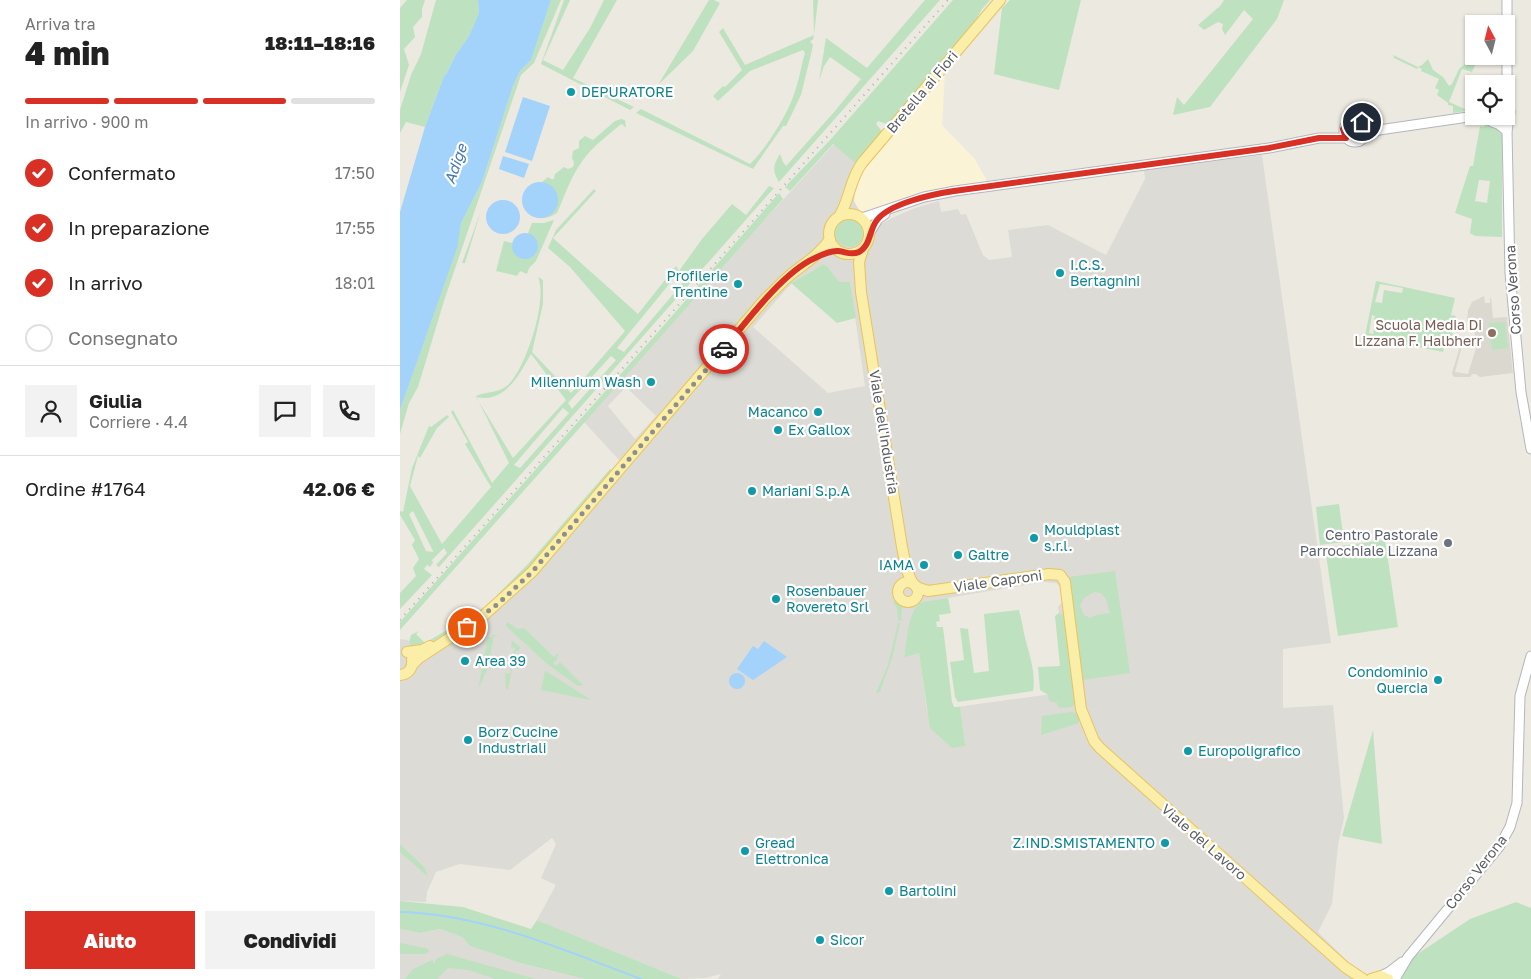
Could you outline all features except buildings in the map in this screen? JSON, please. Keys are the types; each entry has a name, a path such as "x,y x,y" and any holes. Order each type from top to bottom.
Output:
{"main road":[{"path":"978,26 996,0"},
{"name":"Bretella ai Fiori","path":"840,215 850,187 862,164 1000,0"},
{"name":"Corso Verona","path":"1506,75 1507,0"},
{"path":"1365,131 1465,116"},
{"path":"400,675 406,673 420,658 484,616 532,572 766,298 824,247 830,240 831,225 840,215 850,213 859,216 896,207 924,197 954,191 1259,149 1319,138 1346,138 1356,142 1362,140 1365,131 1362,122 1354,119 1347,122 1344,127 1319,138"},
{"path":"1499,125 1508,131"},
{"name":"Corso Verona","path":"1508,125 1510,273 1521,392 1531,449"},
{"path":"1344,127 1346,138"},
{"path":"850,187 851,203 859,216 866,222 870,232"},
{"path":"812,259 841,252 854,253 863,249 878,219 896,207"},
{"path":"830,240 841,252"},
{"name":"Viale dell'Industria","path":"863,249 859,262 861,292 907,572 912,588"},
{"name":"Viale dell'Industria","path":"841,252 853,262 861,292"},
{"path":"403,651 425,648 465,624 495,602 516,583 654,426 690,388"},
{"name":"Viale Caproni","path":"912,588 928,590 1049,574 1060,575 1065,582"},
{"name":"Viale del Lavoro","path":"1065,582 1081,709 1094,741 1105,754 1345,967 1362,979"},
{"path":"403,651 411,658 412,666"},
{"name":"Corso Verona","path":"1408,957 1499,847 1510,828 1517,803 1520,696 1531,656"},
{"path":"1380,978 1408,957"},
{"path":"1395,979 1408,957"}],"shaded area":[{"path":"945,73 942,125 975,159 987,181 907,197 870,212 860,211 854,201 856,183 863,168"},
{"path":"834,144 857,165 854,201 869,221 874,237 879,225 915,208 939,201 941,212 958,209 961,215 966,214 983,255 989,260 1012,257 1008,230 1048,225 1106,255 1145,179 1144,170 1262,155 1331,643 1283,649 1283,708 1333,705 1344,818 1338,845 1332,904 1318,932 1365,979 718,979 721,974 705,978 682,979 537,920 556,885 541,878 556,844 552,838 510,870 460,864 436,872 427,892 426,902 400,901 400,639 408,640 416,649 474,616 498,598 519,578 620,461 584,422 695,296","holes":["823,264 827,266 839,283 850,282 865,386 828,393 753,327 791,284","626,387 656,416 635,439 608,406","1044,582 1056,583 1062,588 1064,600 1058,607 1059,613 1065,616 1074,691 927,711 919,652 904,656 918,603"]},
{"name":"Scuola Media Di Lizzana F. Halbherr","path":"1484,296 1485,303 1490,303 1491,298 1493,318 1507,317 1513,373 1480,377 1476,374 1472,374 1470,377 1453,376 1452,373 1461,343 1473,343 1477,324 1467,321 1468,310 1472,302","holes":["1462,346 1476,348 1468,374 1455,372"]},
{"path":"400,929 420,933 440,929 462,937 470,946 520,963 584,979 400,979"}],"green space":[{"path":"407,0 425,0 422,17 413,27 415,37 404,49 409,65 400,92 400,8"},
{"path":"436,0 478,0 479,13 469,36 444,76 425,127 406,122 400,133 400,110 411,75 421,54"},
{"path":"551,0 561,0 534,63 521,75 444,301 418,387 409,403 400,434 400,410 456,248 461,223 482,182 513,86 520,71 531,60"},
{"path":"564,0 570,0 543,60 563,70 590,28 604,0 617,0 573,78 634,107 630,110 541,64"},
{"path":"709,0 720,3 693,51 658,85"},
{"path":"813,0 818,0 814,35"},
{"path":"925,0 940,0 779,182 774,168 780,154 786,166 861,79 830,57 824,66 819,81 826,38 867,68"},
{"path":"953,0 990,0 982,9 975,22 890,122 887,124 878,121 876,124 881,130 881,134 855,163 833,144 790,191 785,187 831,139"},
{"path":"1010,0 1081,0 1059,90 994,74 1002,8"},
{"path":"1224,0 1284,0 1277,19 1210,107 1173,115 1177,97 1184,105 1253,19 1244,10 1225,35 1222,29 1223,24 1218,22 1204,30 1198,25 1220,6"},
{"path":"723,28 745,65 814,35 813,40 810,41 813,45 801,95 786,126 783,126 753,169 636,113 641,109 750,164 769,141 787,111 796,89 805,53 803,50 750,71 718,101 713,96 742,70 719,32"},
{"path":"1393,55 1418,67 1417,69 1394,58"},
{"path":"1428,59 1433,70 1443,77 1449,86 1452,84 1459,69 1465,64 1475,65 1472,72 1462,69 1449,102 1465,109 1465,111 1453,113 1453,106 1448,105 1437,95 1439,90 1435,88 1439,79 1421,71 1422,69 1418,67"},
{"path":"625,120 626,128 622,124 620,125 600,141 587,155 572,179 557,213 545,218 539,218 533,216 538,217 544,183 542,182 548,177 554,179 555,174 564,167 568,169 573,167 573,151 579,148 579,141 585,136 593,140 615,121"},
{"path":"1490,125 1502,135 1502,237 1475,236 1470,233 1472,219 1455,213 1470,166 1473,166 1480,126","holes":["1479,180 1490,181 1487,203 1475,201"]},
{"path":"769,186 774,188 439,567 436,565 447,553 444,548 432,560 433,563 430,567 427,565 424,569 432,575 400,609 400,593 416,576 413,568 419,559 412,545 415,540 400,515 400,511 403,512 412,468 429,426 431,427 447,415 449,417 437,428 420,458 418,456 410,486 442,544 491,487 465,444 468,442 451,412 453,410 492,483 509,463 479,401 513,458 566,400 531,354 516,379 503,392 486,398 476,396 504,388 515,376 522,364 538,317 540,288 538,277 543,280 543,304 532,352 571,393 625,331 570,267 548,248 556,230 594,189 596,191 553,238 638,314 676,266 679,271 702,239 732,204 746,215","holes":["679,272 687,278 624,352 617,348","611,356 616,360 572,409 568,403","563,408 569,413 520,468 514,465","413,511 433,552 426,551 409,514"]},
{"path":"779,193 783,199 400,630 400,622"},
{"path":"481,211 465,263 462,263"},
{"path":"849,219 859,223 863,233 859,243 849,247 839,243 835,233 839,223"},
{"path":"554,220 536,261 529,268 527,274 520,271 517,276 496,271 504,241 512,243 512,246 521,258 531,257 536,253 538,247 538,243 528,233 532,223 544,223"},
{"path":"823,264 827,266 839,282 850,282 856,318 837,323 791,283"},
{"path":"1376,281 1455,298 1451,315 1456,316 1451,341 1446,340 1443,352 1365,336","holes":["1380,284 1403,288 1402,293 1384,290 1382,303 1375,302","1372,315 1375,316 1374,320 1379,321 1378,326 1375,326 1373,334 1369,333"]},
{"path":"1505,322 1508,348 1492,350 1489,323"},
{"path":"610,469 612,471 557,535 499,597 497,595 528,564"},
{"path":"1339,504 1344,542 1320,545 1316,507"},
{"path":"1385,540 1398,627 1338,636 1325,548"},
{"path":"1115,571 1130,673 1083,680 1068,577","holes":["1094,592 1101,593 1106,599 1110,613 1090,618 1084,615 1080,606 1084,598"]},
{"path":"948,598 951,613 939,615 940,621 936,622 937,627 943,627 952,702 954,707 960,707 965,746 952,748 930,728 919,653 904,657 911,618 917,605 922,602"},
{"path":"898,601 902,607 901,621 898,620 897,608 893,602"},
{"path":"1019,610 1032,666 1034,678 1033,691 958,702 955,697 950,662 964,660 960,628 968,629 974,673 989,671 984,614"},
{"path":"1059,613 1065,616 1075,703 1072,707 1059,708 1057,703 1049,701 1048,695 1040,690 1038,667 1060,666 1055,616"},
{"path":"462,621 462,623 424,645 412,647 409,642 411,635 419,631 416,634 425,643"},
{"path":"508,622 517,629 524,628 554,657 557,654 559,655 556,658 558,659 553,663 556,666 560,662 583,685 578,686 547,664 505,625"},
{"path":"898,623 900,623 893,655 880,692 876,693 888,665"},
{"path":"493,634 498,636 494,636 487,670 478,689 488,637 492,637"},
{"path":"512,640 520,647 519,651 516,651 508,689 506,689 505,673 510,674 515,648 511,647"},
{"path":"546,671 591,700 541,690"},
{"path":"1072,712 1078,714 1079,723 1041,735 1042,716"},
{"path":"1373,730 1382,844 1342,836"},
{"path":"400,844 425,868 428,877 400,852"},
{"path":"400,901 463,907 531,929 537,920 682,979 584,979 520,963 470,946 462,937 440,929 420,933 400,929"},
{"path":"1516,902 1531,908 1531,979 1380,979 1470,919"},
{"path":"400,943 425,948 429,952 424,954 400,954"},
{"path":"447,954 536,979 495,979 468,970 448,968 437,979 405,979 413,969 432,960 434,964 436,959"}],"water":[{"name":"Adige","path":"478,0 551,0 531,60 520,71 513,86 482,182 461,223 457,248 400,410 400,212 425,127 444,76 469,36 479,13"},
{"path":"523,97 550,106 532,161 505,152"},
{"path":"503,156 529,164 524,178 499,169"},
{"path":"540,182 552,188 558,200 552,212 540,218 528,212 522,200 528,188"},
{"path":"503,200 515,205 520,217 515,229 503,234 491,229 486,217 491,205"},
{"path":"525,233 534,237 538,246 534,255 525,259 516,255 512,246 516,237"},
{"path":"764,641 787,657 753,680 737,669 753,646 758,649"},
{"path":"737,673 743,675 745,681 743,687 737,689 731,687 729,681 731,675"}],"waterway":[{"path":"400,912 431,914 493,926 523,935 641,979"}],"railway":[{"path":"400,620 948,0"}],"way so far":[{"path":"467,627 484,616 532,572 724,349"}],"place":[{"name":"DEPURATORE","path":"571,92"},
{"name":"I.C.S. Bertagnini","path":"1060,273"},
{"name":"Profilerie Trentine","path":"738,284"},
{"name":"Scuola Media Di Lizzana F. Halbherr","path":"1492,333"},
{"name":"Milennium Wash","path":"651,382"},
{"name":"Macanco","path":"818,412"},
{"name":"Ex Gallox","path":"778,430"},
{"name":"Mariani S.p.A","path":"752,491"},
{"name":"Mouldplast s.r.l.","path":"1034,538"},
{"name":"Centro Pastorale Parrocchiale Lizzana","path":"1448,543"},
{"name":"Galtre","path":"958,555"},
{"name":"IAMA","path":"924,565"},
{"name":"Rosenbauer Rovereto Srl","path":"776,599"},
{"name":"Area 39","path":"465,661"},
{"name":"Condominio Quercia","path":"1438,680"},
{"name":"Borz Cucine Industriali","path":"468,740"},
{"name":"Europoligrafico","path":"1188,751"},
{"name":"Z.IND.SMISTAMENTO","path":"1165,843"},
{"name":"Gread Elettronica","path":"745,851"},
{"name":"Bartolini","path":"889,891"},
{"name":"Sicor","path":"820,940"}],"route":[{"path":"724,349 766,298 790,276 812,259 827,253 838,250 848,254 860,251 867,243 870,232 878,219 896,207 909,202 954,191 1269,148 1319,138 1346,138 1343,129 1347,122 1354,119 1362,122"}]}
